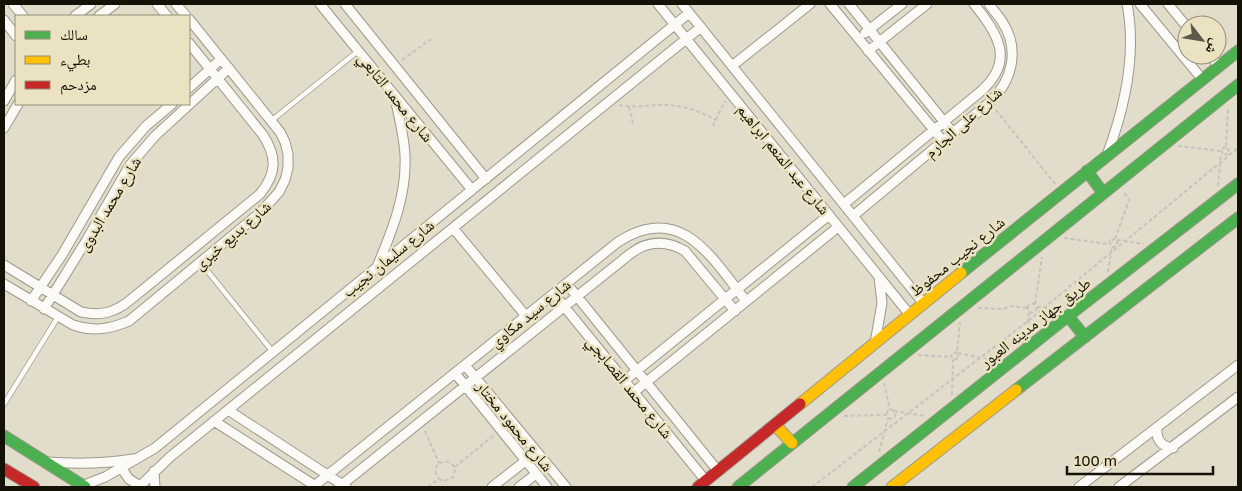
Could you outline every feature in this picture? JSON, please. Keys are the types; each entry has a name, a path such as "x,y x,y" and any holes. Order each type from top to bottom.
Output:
{"street":[{"path":"13,4 23,15"},
{"path":"76,15 92,4"},
{"path":"100,15 115,4"},
{"path":"157,4 166,15"},
{"name":"شارع بديع خيرى","path":"176,4 185,15"},
{"name":"شارع محمد التابعي","path":"345,4 486,179"},
{"name":"شارع عبد المنعم ابراهيم","path":"658,4 910,315"},
{"name":"شارع عبد المنعم ابراهيم","path":"682,4 924,304"},
{"path":"732,66 810,4"},
{"path":"830,4 943,141"},
{"path":"849,4 953,132"},
{"path":"858,39 902,4"},
{"path":"868,51 927,4"},
{"name":"شارع على الجارم","path":"844,204 987,86 997,70 1000,53 997,36 974,4"},
{"name":"شارع على الجارم","path":"853,216 998,94 1009,76 1012,49 1009,36 1003,24 989,4"},
{"path":"1107,156 1123,108 1128,82 1130,32 1127,4"},
{"path":"1140,4 1202,80"},
{"path":"1168,4 1177,15"},
{"name":"شارع محمد التابعي","path":"323,5 472,190"},
{"name":"شارع سليمان نجيب","path":"82,487 139,459 170,436 689,13"},
{"path":"4,20 15,35"},
{"name":"شارع بديع خيرى","path":"4,284 58,317 86,330 115,327 129,320 201,263 261,212 279,192 288,168 288,154 285,142 271,121 190,20"},
{"name":"شارع سليمان نجيب","path":"139,487 154,471 214,421 701,27"},
{"name":"شارع بديع خيرى","path":"4,265 71,307 91,314 112,312 121,307 251,202 268,184 273,171 274,158 270,146 190,44"},
{"name":"شارع نجيب محفوظ","path":"702,484 1238,50"},
{"path":"190,87 221,59"},
{"name":"شارع محمد البدوى","path":"190,104 229,68"},
{"path":"997,70 1009,76"},
{"path":"4,101 15,82"},
{"path":"738,487 1238,85"},
{"path":"377,268 395,222 405,179 403,134 395,95"},
{"path":"4,128 17,105"},
{"name":"شارع محمد البدوى","path":"31,300 74,235 119,157 146,126 171,105"},
{"name":"شارع محمد البدوى","path":"44,309 130,165 155,136 189,105"},
{"path":"1087,171 1103,192"},
{"path":"494,172 505,186"},
{"name":"طريق جهاز مدينه العبور","path":"853,487 1238,184"},
{"path":"624,380 829,215"},
{"path":"892,487 1238,218"},
{"path":"634,392 838,227"},
{"path":"453,228 526,316"},
{"name":"شارع سيد مكاوي","path":"316,486 526,316 630,235 643,230 658,228 685,234 697,242 746,301"},
{"name":"شارع سيد مكاوي","path":"342,486 637,248 646,244 664,242 685,252 735,311"},
{"path":"875,343 882,303 879,277"},
{"name":"شارع محمد القصابجي","path":"567,284 718,471"},
{"name":"شارع محمد القصابجي","path":"554,294 634,392 702,484"},
{"path":"1072,313 1085,337"},
{"path":"488,347 498,359"},
{"name":"شارع محمود مختار","path":"465,365 566,487"},
{"path":"1079,487 1238,365"},
{"name":"شارع محمود مختار","path":"455,373 547,487"},
{"path":"430,393 441,405"},
{"path":"1119,487 1238,397"},
{"path":"1226,406 1238,403"},
{"path":"228,410 342,486"},
{"path":"214,421 316,486"},
{"path":"396,421 406,433"},
{"path":"775,425 792,443"},
{"path":"1157,429 1157,436 1160,442 1166,447 1173,448"},
{"path":"4,436 82,487"},
{"path":"492,487 537,452"},
{"path":"45,462 76,464 108,463 139,459"},
{"path":"122,468 129,479 139,487"},
{"path":"4,469 34,487"},
{"path":"154,471 155,487"},
{"path":"519,487 536,474"}],"lane":[{"path":"271,121 359,51"},
{"path":"201,263 273,352"},
{"path":"4,404 58,317"}],"path":[{"path":"394,66 431,39"},
{"path":"713,126 730,92"},
{"path":"1164,144 1221,153 1226,156 1228,154 1228,92"},
{"path":"608,102 629,107 677,106 697,111 716,120"},
{"path":"990,102 1062,192"},
{"path":"629,107 633,123"},
{"path":"1217,201 1222,148 1238,149"},
{"path":"812,487 1028,321 1238,149"},
{"path":"1106,287 1112,247 1116,246 1116,239 1129,200 1117,182"},
{"path":"1072,313 1037,307 1035,304 1046,238 1109,244 1112,247"},
{"path":"1109,244 1111,239 1116,239 1158,246"},
{"path":"1026,349 1028,309 1031,304 1035,304"},
{"path":"953,360 959,358 957,353 962,307 1004,309 1010,306 1035,311 1037,307"},
{"path":"950,357 952,353 957,353 1009,363"},
{"path":"903,354 950,357 953,360 952,409"},
{"path":"881,372 890,410"},
{"path":"890,410 939,418"},
{"path":"886,415 890,410"},
{"path":"888,418 894,417 894,411"},
{"path":"843,416 886,415"},
{"path":"874,470 888,418 886,415"},
{"path":"421,421 439,463"},
{"path":"454,468 501,430"},
{"path":"445,461 451,463 455,473 453,477 444,481 439,479 435,474 439,463 445,461"},
{"path":"428,487 439,479"}],"traffic: fast":[{"path":"961,273 1238,51"},
{"path":"738,487 1238,85"},
{"path":"1087,171 1103,193"},
{"path":"853,487 1238,184"},
{"path":"1016,390 1238,218"},
{"path":"1068,316 1085,337"},
{"path":"4,436 85,487"}],"traffic: slow":[{"path":"800,404 961,273"},
{"path":"892,487 1016,390"},
{"path":"775,425 792,443"}],"traffic: jam":[{"path":"698,487 800,404"},
{"path":"4,469 34,487"}]}
